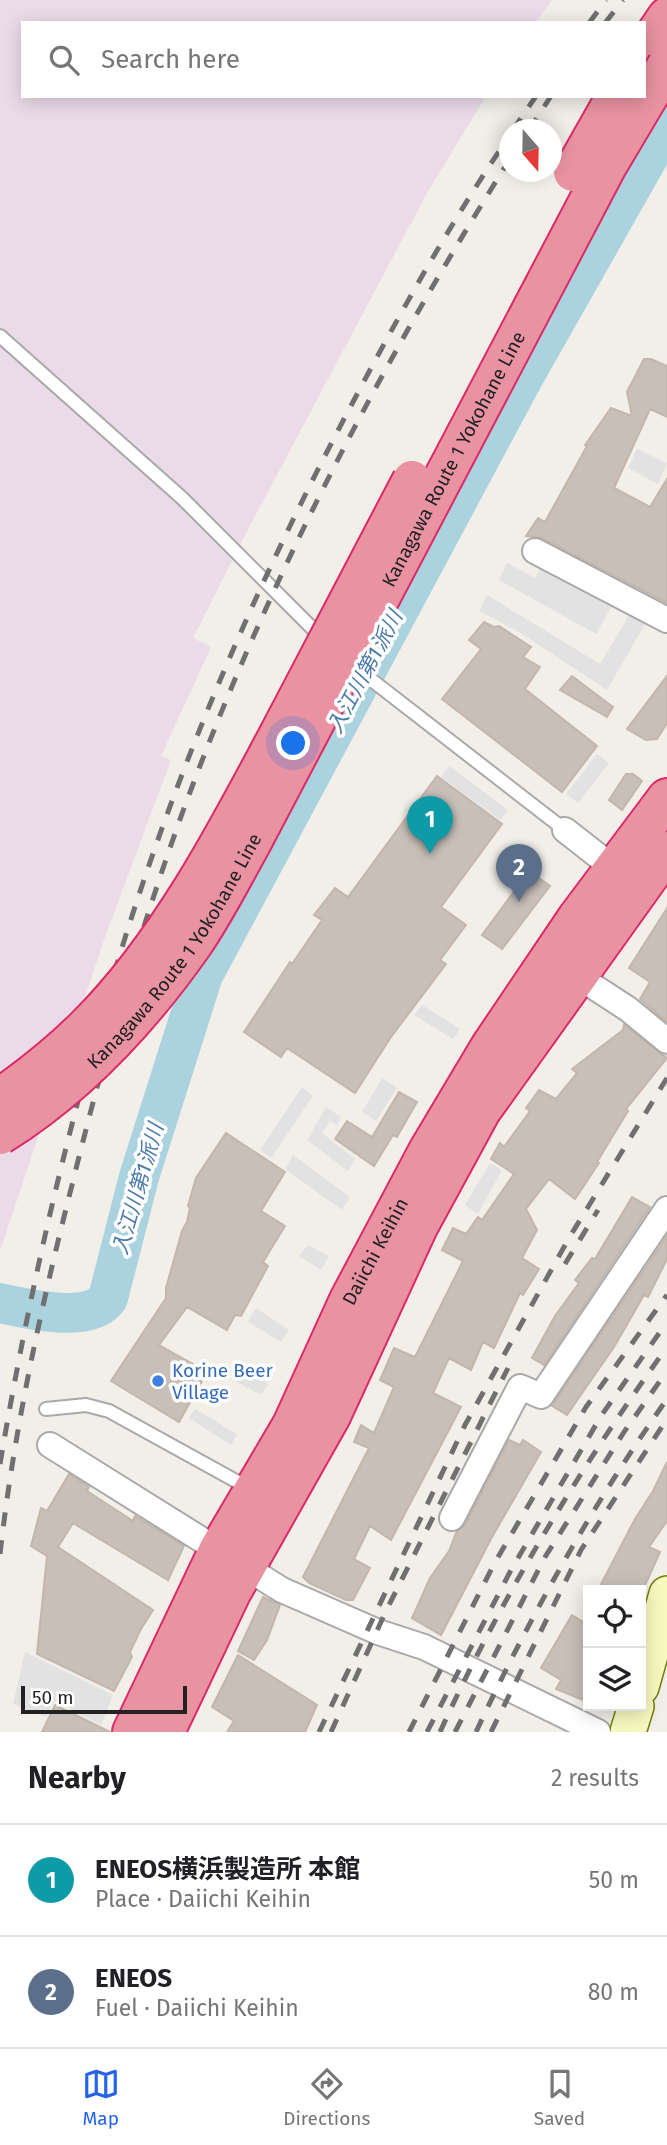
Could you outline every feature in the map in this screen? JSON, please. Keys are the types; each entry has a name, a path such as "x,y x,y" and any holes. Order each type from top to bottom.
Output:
{"highway":[{"path":"646,48 667,17"},
{"name":"Kanagawa Route 1 Yokohane Line","path":"646,86 667,65"},
{"path":"646,90 667,74"},
{"name":"Kanagawa Route 1 Yokohane Line","path":"0,1098 57,1055 88,1025 140,965 193,886 263,763 577,165 625,107"},
{"name":"Kanagawa Route 1 Yokohane Line","path":"0,1135 74,1080 108,1047 137,1017 195,941 259,831 600,178 625,107"},
{"name":"Daiichi Keihin","path":"132,1732 232,1558 331,1416 418,1227 481,1111 579,977 667,798"},
{"name":"Daiichi Keihin","path":"165,1732 232,1558 255,1488 292,1425 349,1300 428,1151 490,1047 577,918 627,878 667,851"}],"street":[{"path":"535,551 667,620"},
{"path":"565,830 627,878"},
{"path":"579,977 628,1009 667,1041"},
{"path":"452,1518 520,1387 541,1396 667,1209"},
{"path":"50,1446 282,1590 378,1632 424,1647 598,1732"},
{"path":"646,1669 667,1594"},
{"path":"628,1732 634,1711"}],"lane":[{"path":"0,337 182,498 312,630 367,678 565,830"},
{"path":"46,1409 86,1405 109,1411 236,1481 255,1488"}],"shaded area":[{"path":"0,0 552,0 536,21 21,21 21,98 485,98 427,193 193,638 211,647 161,756 171,760 105,937 0,1251"},
{"path":"637,449 667,463 658,484 628,468"},
{"path":"507,563 535,578 544,564 614,602 596,634 499,580"},
{"path":"487,595 600,664 630,614 646,622 607,690 519,632 479,611"},
{"path":"597,754 609,763 578,803 566,794"},
{"path":"449,766 508,810 500,820 441,777"},
{"path":"422,1005 460,1029 453,1039 414,1015"},
{"path":"382,1078 397,1088 376,1121 362,1112"},
{"path":"302,1087 313,1096 271,1158 260,1150"},
{"path":"326,1107 341,1117 337,1125 330,1121 322,1133 355,1159 348,1171 307,1140"},
{"path":"293,1155 350,1197 342,1210 285,1169"},
{"path":"490,1163 502,1170 478,1214 465,1205"},
{"path":"308,1245 329,1256 321,1270 299,1256"},
{"path":"256,1308 289,1330 281,1342 248,1322"},
{"path":"243,1369 268,1384 261,1395 235,1381"},
{"path":"195,1409 237,1434 231,1445 189,1418"},
{"path":"25,1652 113,1695 101,1725 54,1701 46,1717 13,1704"}],"building":[{"path":"644,359 667,366 667,417 650,409 614,488 650,507 667,479 667,603 542,538 526,536 538,518 545,522 587,446 585,445 611,408 632,416 627,392"},
{"path":"484,622 494,627 499,626 531,647 523,657 540,667 525,689 597,746 562,792 442,699 481,649 469,640"},
{"path":"572,676 613,707 607,717 560,690"},
{"path":"667,676 667,723 657,739 646,740 627,729"},
{"path":"626,774 633,774 642,781 622,810 609,800"},
{"path":"437,776 502,824 441,907 466,925 440,960 446,964 391,1037 355,1093 287,1048 281,1057 244,1032 290,962 292,964 322,920 314,915 335,888 348,897"},
{"path":"529,871 550,886 502,949 482,935"},
{"path":"667,908 667,1022 640,999 650,982 629,968"},
{"path":"624,1025 667,1058 626,1109 628,1111 597,1162 599,1163 575,1199 549,1179 526,1209 537,1230 522,1258 539,1269 523,1295 520,1293 494,1348 483,1342 471,1370 449,1358 433,1393 461,1407 391,1540 370,1526 354,1559 370,1568 353,1600 346,1600 309,1583 303,1577 369,1448 354,1442 361,1425 374,1433 394,1387 380,1380 394,1348 415,1357 463,1261 442,1250 453,1228 466,1234 478,1217 482,1220 514,1174 491,1159 500,1143 504,1147 530,1111 526,1108 539,1090 556,1099 577,1073 572,1069 623,1030"},
{"path":"399,1092 417,1102 397,1137 393,1135 374,1166 335,1139 347,1121 372,1137"},
{"path":"226,1133 285,1172 261,1211 285,1226 263,1262 268,1266 241,1316 235,1315 227,1330 187,1307 159,1345 207,1372 179,1422 111,1381 166,1298 166,1288 187,1222 190,1208 188,1206 196,1178"},
{"path":"632,1197 650,1207 544,1365 532,1358 555,1316 579,1283 575,1280 592,1258 595,1259"},
{"path":"667,1236 667,1259 648,1297 644,1295 614,1347 567,1415 552,1406"},
{"path":"509,1440 520,1445 523,1440 541,1452 492,1537 441,1635 412,1618 430,1578 449,1551 457,1531 465,1525"},
{"path":"667,1462 667,1521 649,1547 660,1552 645,1585 601,1585 635,1519"},
{"path":"69,1474 89,1487 87,1491 133,1521 135,1516 184,1546 168,1580 73,1523 58,1547 153,1610 141,1629 130,1652 132,1657 114,1691 37,1654 47,1556 31,1546 41,1508 47,1511"},
{"path":"263,1597 280,1605 267,1640 254,1660 238,1651"},
{"path":"572,1615 583,1622 583,1700 556,1689 561,1680 541,1668"},
{"path":"238,1655 317,1705 305,1732 227,1732 234,1721 212,1707"},
{"path":"55,1705 110,1732 42,1732"}],"waterway":[{"name":"入江川第1派川","path":"0,1303 42,1311 73,1313 99,1306 108,1298 139,1177 203,975 523,378 667,124"}],"railway":[{"path":"590,21 606,0"},
{"path":"607,21 623,0"},
{"path":"520,119 535,98"},
{"path":"536,119 550,98"},
{"path":"0,1464 38,1265 87,1068 125,938 172,800 256,598 319,467 428,266 499,152"},
{"path":"0,1554 21,1415 61,1231 123,996 183,811 251,641 329,476 416,316 499,177"},
{"path":"319,1732 465,1425 569,1238 667,1078"},
{"path":"565,1264 598,1210"},
{"path":"409,1732 494,1564 586,1407 667,1295"},
{"path":"427,1732 511,1570 601,1416 667,1322"},
{"path":"440,1732 489,1631 544,1534 573,1486 667,1347"},
{"path":"331,1732 386,1611 508,1368"},
{"path":"455,1732 545,1557 624,1432 667,1371"},
{"path":"476,1732 564,1561 667,1399"},
{"path":"491,1732 581,1550 667,1419"}],"place":[{"name":"ENEOS横浜製造所 本館","path":"430,854"},
{"name":"ENEOS","path":"519,902"},
{"name":"Korine Beer Village","path":"158,1381"}]}
